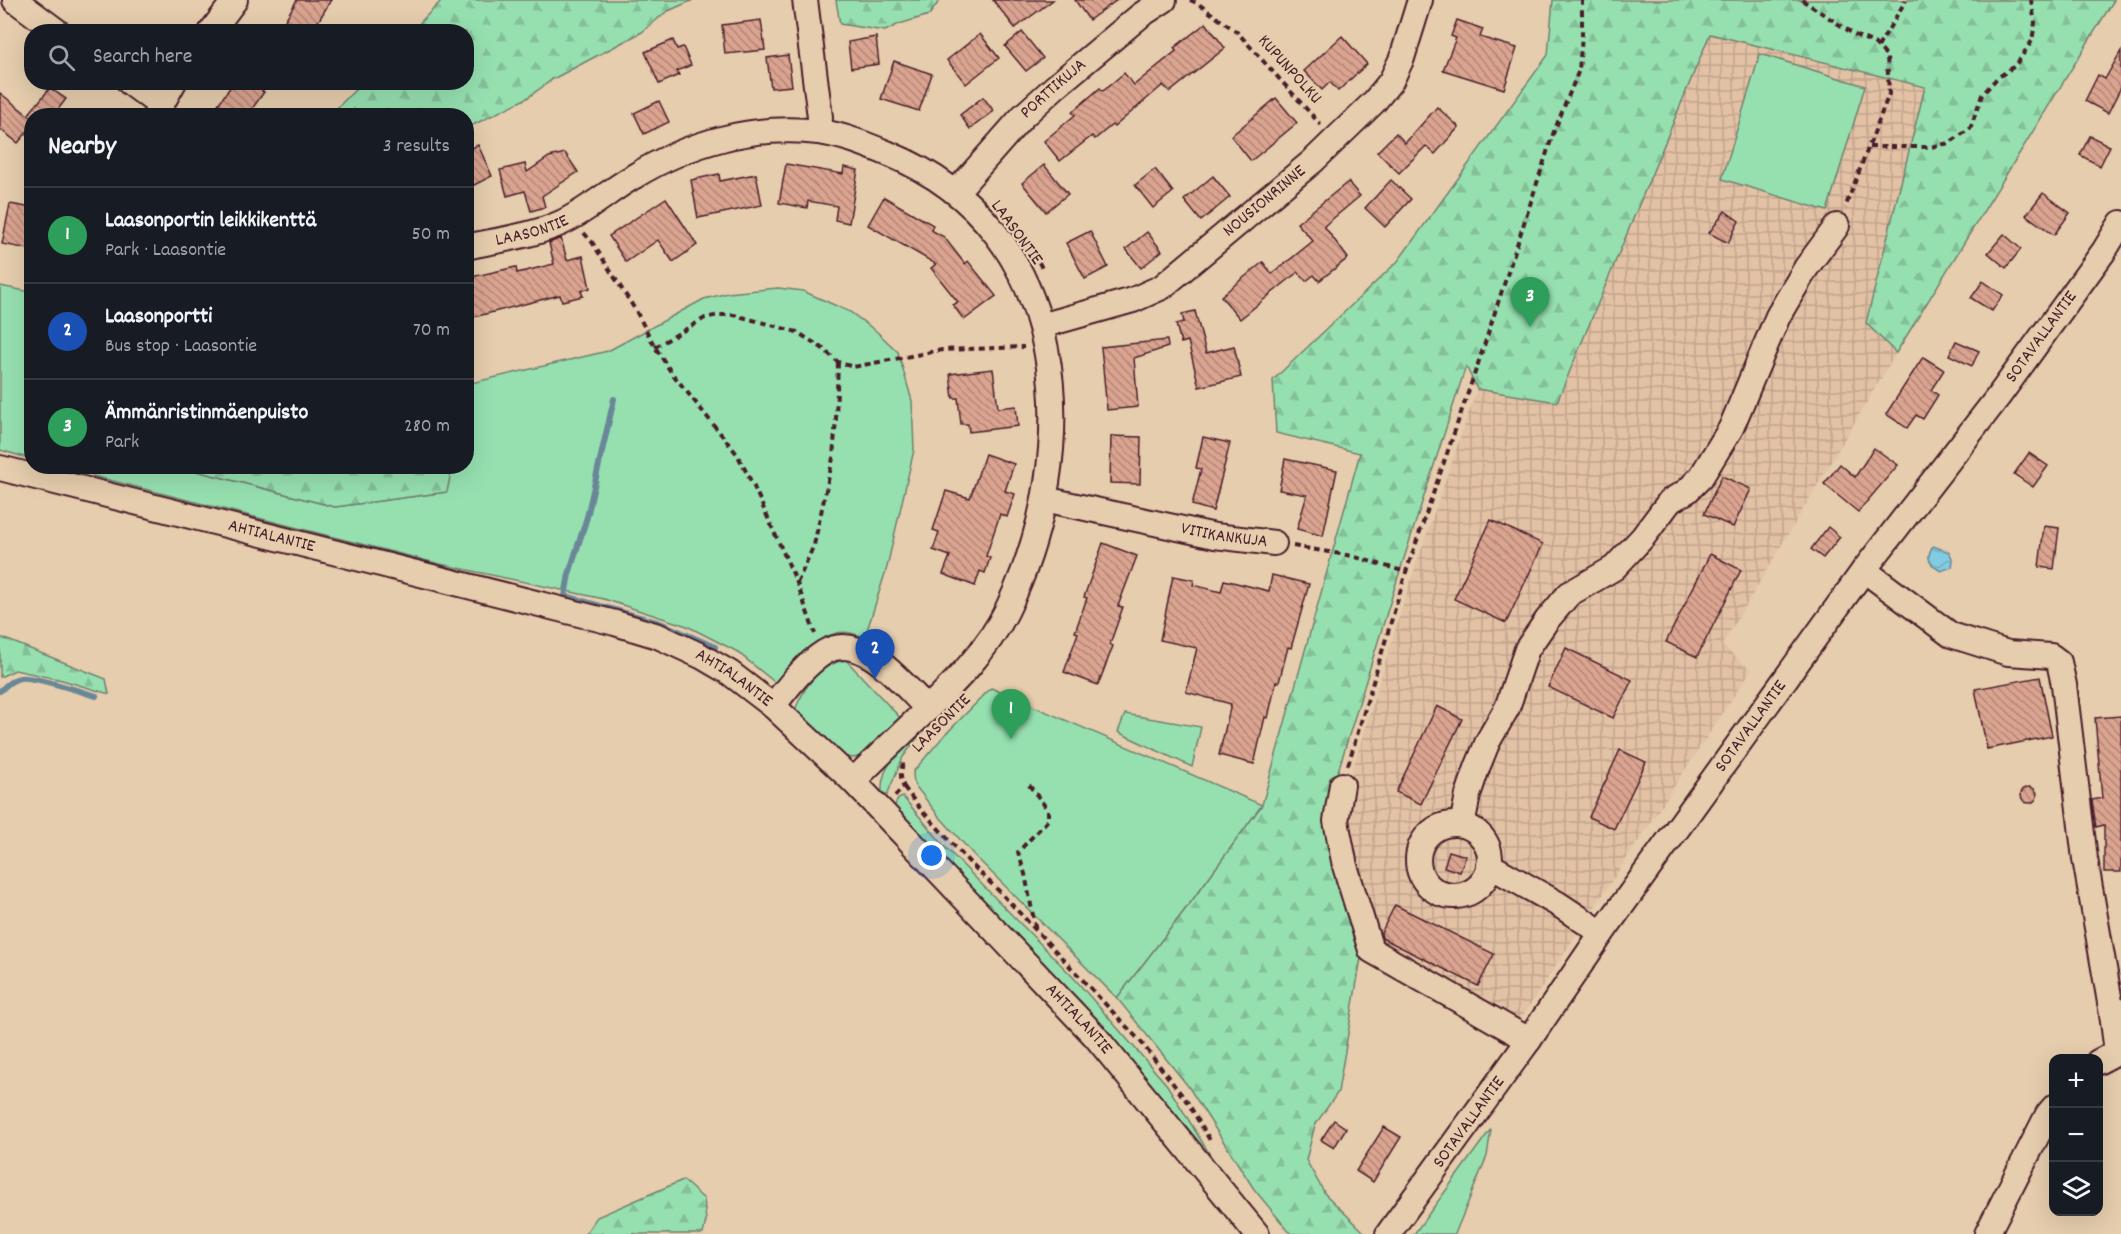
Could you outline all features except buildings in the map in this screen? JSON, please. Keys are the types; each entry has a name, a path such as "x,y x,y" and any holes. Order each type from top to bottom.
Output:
{"street":[{"path":"15,0 47,24"},
{"path":"217,24 235,0"},
{"path":"805,0 820,117 819,132"},
{"name":"PORTTIKUJA","path":"956,192 1023,116 1141,15 1164,0"},
{"name":"NOUSIONRINNE","path":"1044,335 1162,287 1335,141 1374,102 1391,81 1402,58 1419,0"},
{"path":"137,90 155,108"},
{"path":"158,108 169,90"},
{"name":"LAASONTIE","path":"474,245 534,232 568,219 643,170 695,146 717,140 777,131 819,132 867,145 902,160 956,192 987,222 1010,254 1022,274 1044,335 1051,379 1053,417 1044,499 1028,556 1007,610 990,641 944,694 853,781"},
{"name":"SOTAVALLANTIE","path":"1388,1234 1864,570 1998,397 2104,251 2121,223"},
{"path":"1462,825 1468,795 1477,768 1488,741 1507,708 1527,649 1569,594 1614,568 1643,537 1670,501 1687,491 1701,477 1731,428 1778,316 1806,268 1838,226"},
{"name":"AHTIALANTIE","path":"0,468 24,471"},
{"name":"AHTIALANTIE","path":"60,475 615,622 657,636 701,656 730,673 772,706 853,781 1095,1036 1257,1234"},
{"name":"VITIKANKUJA","path":"1044,499 1215,536 1274,543"},
{"path":"1864,570 1951,635 2008,653 2050,656 2060,662 2085,859 2117,1012 2112,1056"},
{"path":"772,706 802,672 824,653 837,648 851,647 873,657 928,709"},
{"path":"1342,785 1336,821 1345,866 1371,950 1529,1040"},
{"path":"1450,824 1462,825 1480,836 1486,844 1489,865 1486,876 1479,886 1459,896 1448,896 1427,885 1421,876 1418,853 1430,833 1439,827 1450,824"},
{"path":"1489,865 1558,904 1602,933"},
{"path":"1987,1234 2053,1108"}],"path":[{"name":"KUPUNPOLKU","path":"1190,0 1237,32 1335,141"},
{"path":"1342,785 1406,572 1553,134 1579,70 1582,0"},
{"path":"1802,0 1855,35 1874,43 1887,56 1889,94 1838,226"},
{"path":"1878,47 1906,0"},
{"path":"1869,147 1931,147 1949,144 1970,129 1982,95 1997,78 2016,66 2032,41 2035,23 2031,0"},
{"path":"568,219 592,242 671,372 737,454 797,583 815,635"},
{"name":"LAASONTIE","path":"1032,250 1047,278"},
{"path":"655,347 705,318 734,315 778,325 797,332 822,348 838,362 853,367 942,350 1044,335"},
{"path":"797,583 814,545 833,458 838,362"},
{"name":"VITIKANKUJA","path":"1274,543 1352,556 1406,572"},
{"name":"LAASONTIE","path":"882,810 904,787 901,774 904,761 908,758"},
{"path":"1029,785 1048,810 1048,820 1018,852 1025,874 1036,932"}],"shaded area":[{"path":"1710,34 1925,87 1866,322 1896,353 1722,645 1751,670 1516,1026 1377,946 1346,839 1349,781 1409,585 1477,389 1557,401"}],"green space":[{"path":"442,0 693,0 666,12 642,32 553,79 527,98 474,124 474,108 337,108 355,90 474,90 474,24 419,24"},
{"path":"836,0 940,0 929,15 885,31 840,24"},
{"path":"1553,0 2114,0 1896,353 1866,323 1925,87 1710,34 1557,402 1477,389 1466,366 1330,797 1362,952 1338,1092 1315,1125 1306,1160 1325,1194 1366,1234 1291,1234 1254,1189 1188,1086 1117,998 1262,805 1360,453 1276,433 1273,380 1398,261 1548,55"},
{"path":"1760,54 1865,86 1827,211 1722,179"},
{"path":"0,286 24,291 24,457 0,450"},
{"path":"778,288 803,291 850,312 876,331 898,352 912,401 914,450 887,567 865,637 845,632 835,633 825,638 777,684 736,651 687,626 604,599 440,564 92,474 208,474 335,507 446,492 450,474 474,474 474,382 608,351 704,299 728,293"},
{"path":"208,474 451,474 447,492 335,507"},
{"path":"0,637 106,679 109,694 62,680 15,670 0,677"},
{"path":"846,660 904,722 863,755 854,758 841,756 795,710 808,685 820,672 836,662"},
{"path":"991,688 1262,805 1117,998 973,854 914,784 913,772 942,738"},
{"path":"1125,714 1201,727 1192,767 1118,732"},
{"path":"918,735 903,757 887,795 882,792 882,783 892,759"},
{"path":"903,797 945,847 1073,977 1167,1085 1225,1179 1083,1004 897,815 896,804"},
{"path":"1491,1129 1487,1156 1455,1234 1414,1234"},
{"path":"683,1180 704,1199 706,1221 703,1234 585,1234 597,1217"}],"water":[{"path":"1933,546 1949,552 1953,560 1952,567 1941,571 1931,563 1929,554"}],"waterway":[{"path":"614,399 587,517 569,574 565,596 660,623 715,647"},
{"path":"0,691 15,680 26,678 46,681 96,696"}],"place":[{"name":"Ämmänristinmäenpuisto","path":"1530,327"},
{"name":"Laasonportti","path":"875,679"},
{"name":"Laasonportin leikkikenttä","path":"1011,739"}]}
